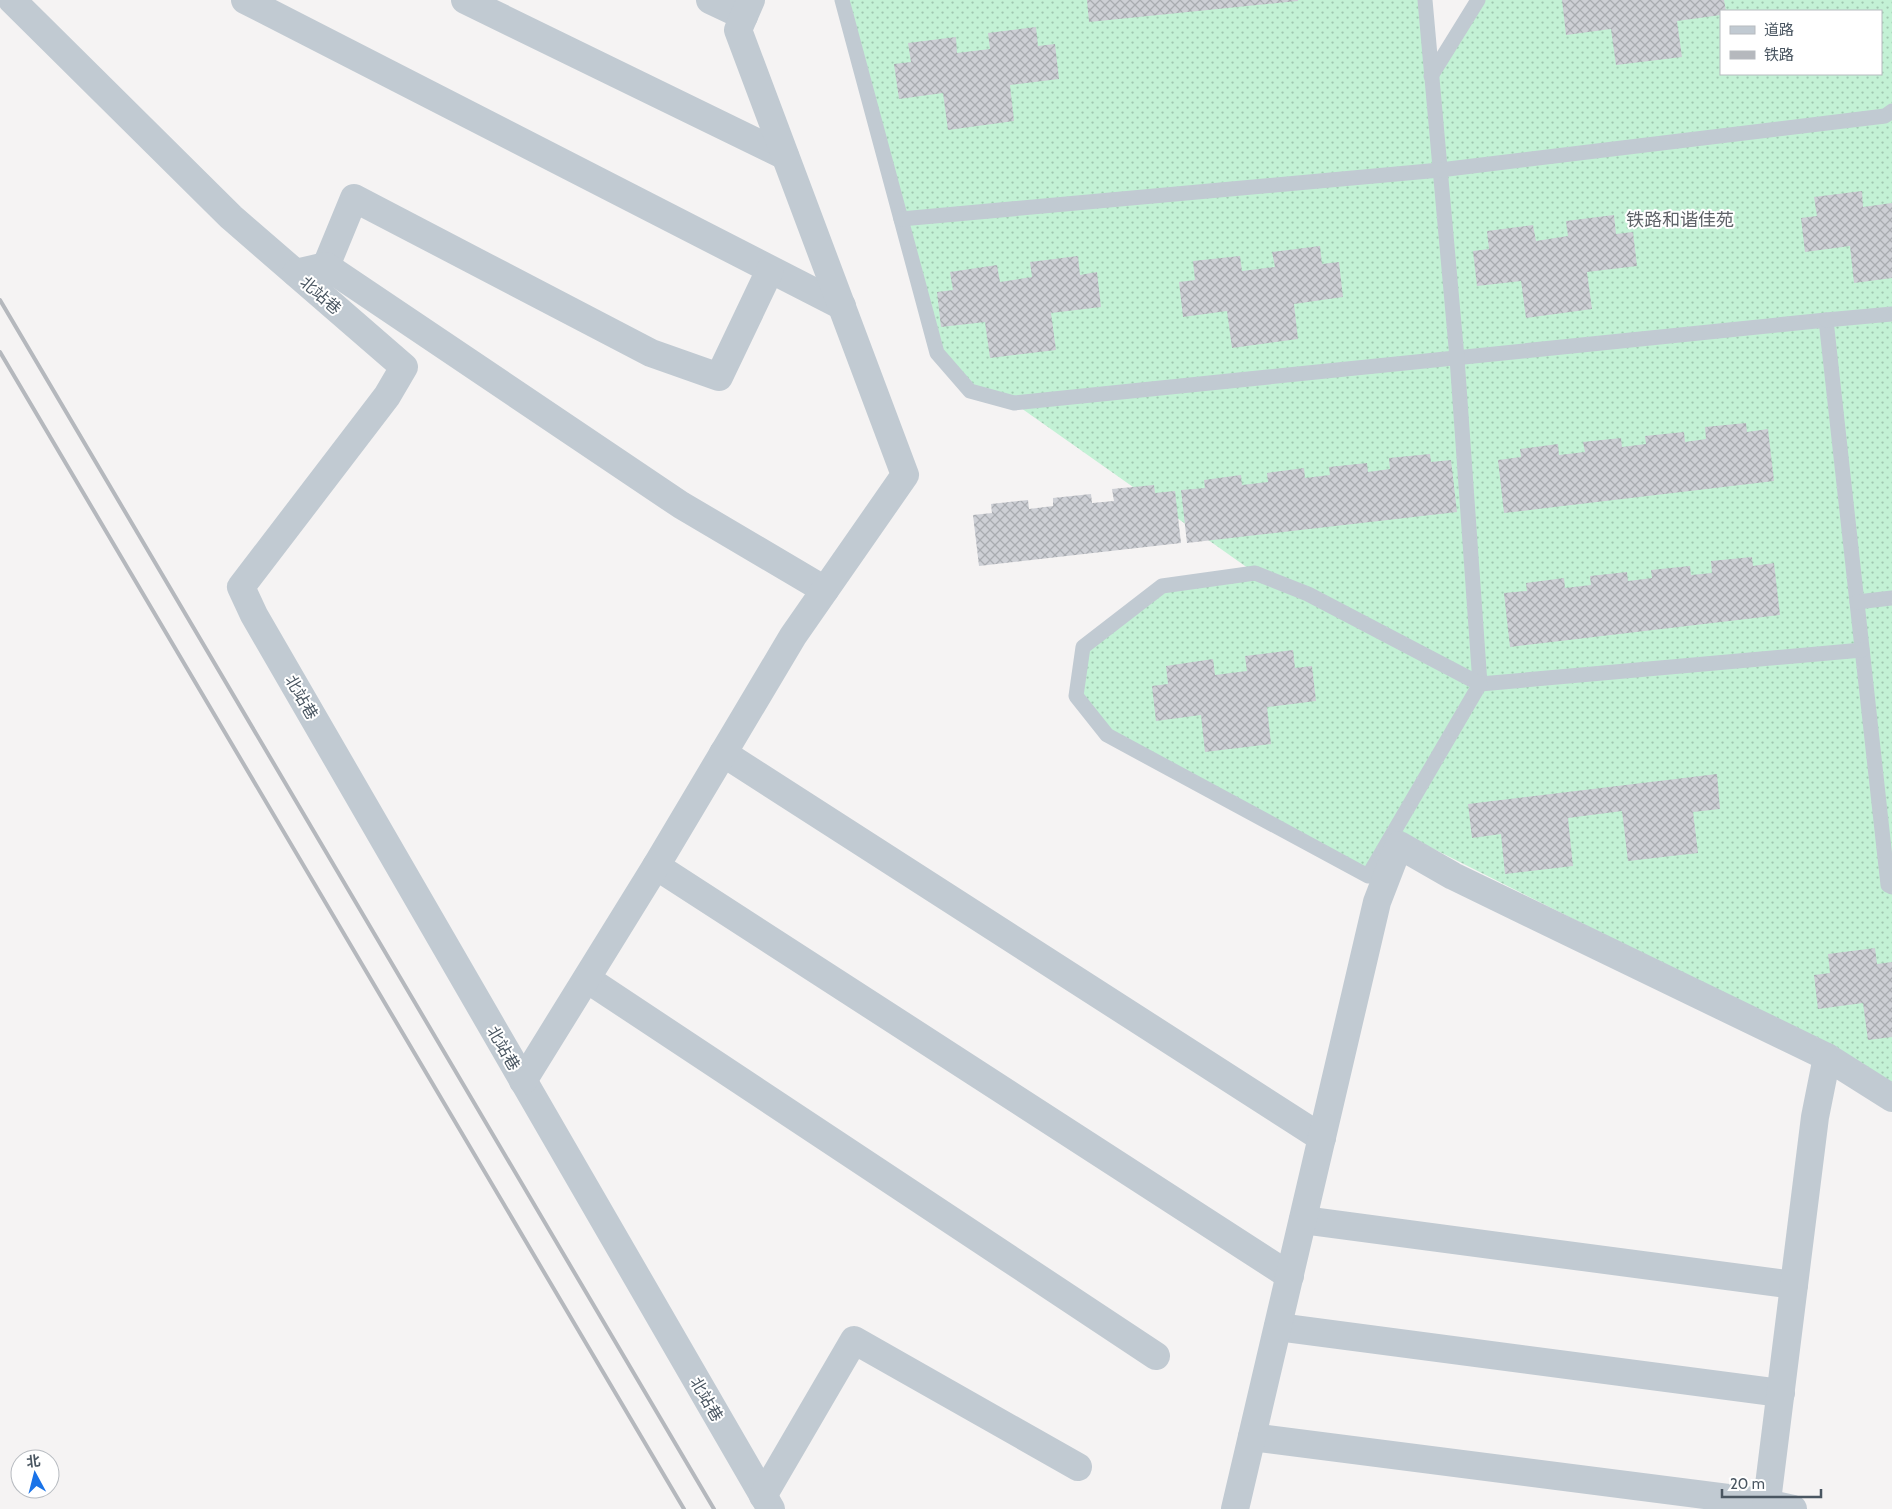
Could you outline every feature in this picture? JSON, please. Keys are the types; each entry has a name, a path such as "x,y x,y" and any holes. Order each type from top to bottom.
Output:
{"street":[{"name":"北站巷","path":"12,0 231,217 404,366 387,396 241,587 259,624 767,1502"},
{"path":"245,0 842,306"},
{"path":"465,0 785,156"},
{"path":"524,1081 656,866 793,636 906,475 738,30 748,8 710,0"},
{"path":"326,266 354,198 651,353 719,377 770,270"},
{"path":"296,273 326,266 681,505 825,590"},
{"path":"723,753 1322,1138"},
{"path":"1235,1509 1377,902 1399,845 1453,876 1827,1058 1892,1098"},
{"path":"656,866 1290,1276"},
{"path":"586,979 1156,1356"},
{"path":"1252,1437 1775,1507 1781,1393 1815,1117 1827,1058"},
{"path":"1303,1220 1794,1285"},
{"path":"1278,1327 1781,1393"},
{"path":"767,1502 854,1340 1078,1467"}],"lane":[{"path":"842,0 937,353 970,391 1014,403 1892,314"},
{"path":"1425,0 1457,358 1480,684 1368,876 1108,735 1076,696 1083,647 1162,586 1255,573 1308,594 1480,684 1862,650"},
{"path":"1431,76 1478,0"},
{"path":"901,219 1440,170 1885,116 1892,111"},
{"path":"1826,320 1888,885 1892,887"},
{"path":"1857,602 1892,598"}],"green space":[{"path":"842,0 1425,0 1431,75 1478,0 1892,0 1892,1084 1845,1055 1396,830 1368,876 1107,735 1076,696 1083,647 1162,586 1255,573 1014,403 970,391 937,353"}],"building":[{"path":"1087,0 1298,0 1298,1 1089,22"},
{"path":"1562,0 1724,0 1726,10 1720,10 1720,15 1677,21 1682,57 1616,65 1611,29 1566,35"},
{"path":"1036,27 1038,46 1055,44 1059,79 1010,85 1014,121 948,130 943,93 899,99 894,64 911,62 908,43 956,37 957,53 990,49 988,33"},
{"path":"1862,191 1863,207 1892,203 1892,278 1854,283 1850,246 1805,252 1801,218 1817,216 1814,197"},
{"path":"1614,215 1616,234 1633,232 1637,266 1587,272 1592,309 1526,318 1521,281 1477,286 1473,251 1489,249 1487,231 1533,225 1536,241 1568,236 1566,221"},
{"path":"1320,246 1322,264 1339,262 1343,297 1294,304 1298,339 1232,348 1227,311 1183,317 1179,282 1195,280 1193,261 1240,256 1242,271 1275,267 1272,252"},
{"path":"1078,256 1080,275 1097,272 1101,307 1051,313 1056,350 990,358 985,322 941,327 937,292 953,290 950,272 997,265 1000,282 1032,277 1030,262"},
{"path":"1746,423 1747,432 1768,429 1774,481 1504,513 1498,460 1521,457 1520,449 1558,444 1559,455 1585,452 1583,442 1621,438 1622,447 1646,444 1645,436 1684,432 1685,442 1706,439 1705,427"},
{"path":"1430,454 1431,462 1451,460 1457,512 1187,543 1181,490 1205,488 1204,480 1241,475 1242,485 1268,482 1267,473 1304,468 1305,478 1330,475 1329,467 1367,463 1368,472 1390,469 1389,458"},
{"path":"1154,485 1155,493 1175,491 1181,543 979,566 973,515 992,513 991,504 1028,500 1029,509 1053,506 1053,498 1091,494 1092,503 1114,501 1112,489"},
{"path":"1752,557 1753,566 1774,563 1780,615 1510,647 1504,593 1527,591 1526,583 1564,578 1565,588 1591,585 1590,576 1627,572 1628,581 1652,578 1651,570 1690,566 1691,575 1712,573 1711,561"},
{"path":"1293,650 1295,668 1312,666 1316,701 1267,707 1271,744 1205,752 1201,715 1156,721 1152,686 1168,684 1166,666 1213,659 1215,675 1247,671 1245,656"},
{"path":"1717,774 1720,809 1693,812 1698,853 1628,861 1622,811 1568,818 1573,866 1505,874 1501,834 1472,838 1468,804"},
{"path":"1875,948 1877,964 1892,962 1892,1037 1868,1040 1863,1003 1818,1009 1814,975 1830,973 1828,954"}],"railway":[{"path":"0,300 714,1509"},
{"path":"0,352 684,1509"}],"district":[{"name":"铁路和谐佳苑","path":"1680,220"}]}
